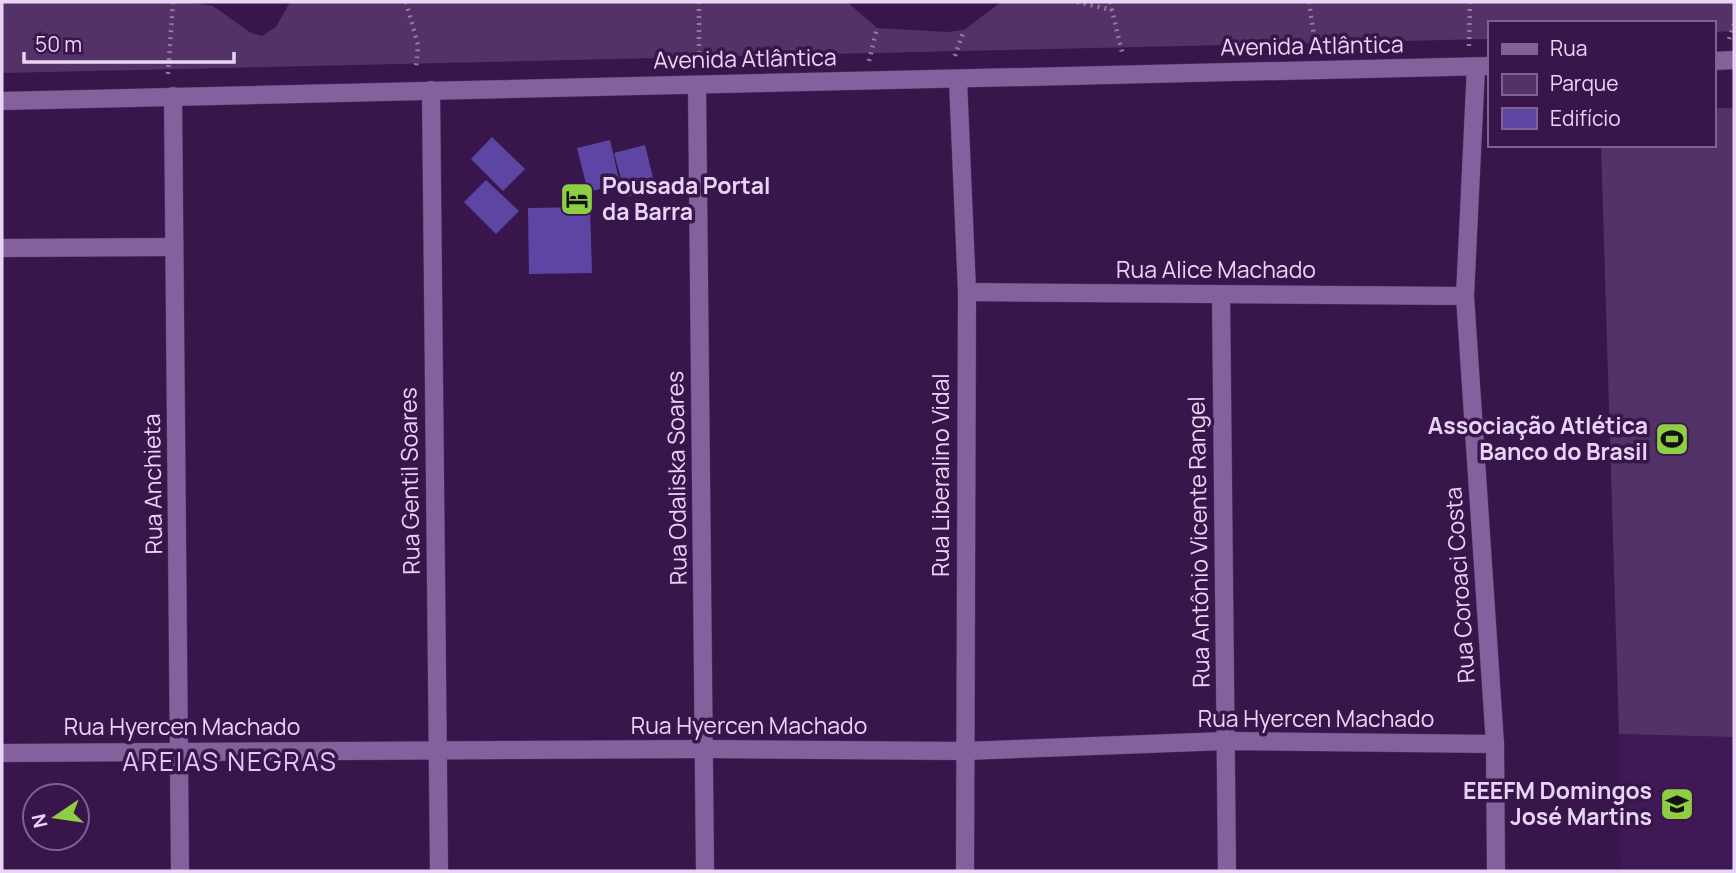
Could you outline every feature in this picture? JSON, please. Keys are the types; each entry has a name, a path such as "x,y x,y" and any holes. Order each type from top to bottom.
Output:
{"street":[{"path":"1715,61 1734,60"},
{"path":"1465,296 1483,66"},
{"name":"Avenida Atlântica","path":"2,101 1483,66"},
{"name":"Rua Liberalino Vidal","path":"958,80 967,292 965,871"},
{"name":"Rua Odaliska Soares","path":"697,85 705,871"},
{"name":"Rua Gentil Soares","path":"431,90 439,871"},
{"name":"Rua Anchieta","path":"173,96 180,871"},
{"path":"2,248 174,247"},
{"name":"Rua Alice Machado","path":"967,292 1465,296"},
{"name":"Rua Antônio Vicente Rangel","path":"1221,295 1227,871"},
{"name":"Rua Coroaci Costa","path":"1465,296 1495,744 1496,871"},
{"name":"Rua Hyercen Machado","path":"2,752 705,749 965,751 1226,741 1495,744"}],"path":[{"path":"168,78 173,2"},
{"path":"406,2 418,45 416,72"},
{"path":"699,2 699,66"},
{"path":"1077,2 1112,10"},
{"path":"1110,2 1124,56"},
{"path":"1309,2 1317,52"},
{"path":"1469,49 1470,2"},
{"path":"1728,41 1734,24"},
{"path":"869,62 877,28"},
{"path":"954,60 964,30"}],"shaded area":[{"name":"EEEFM Domingos José Martins","path":"1619,734 1734,737 1734,871 1621,871"}],"green space":[{"path":"2,2 189,2 213,6 251,33 262,36 276,27 290,2 847,2 877,28 947,32 964,30 1001,2 1734,2 1734,31 1715,32 1715,21 1488,21 1488,39 2,73"},
{"name":"Associação Atlética Banco do Brasil","path":"1715,108 1734,108 1734,737 1619,734 1601,147 1715,147"}],"building":[{"path":"492,137 525,169 503,191 471,159"},
{"path":"610,140 620,184 588,192 577,148"},
{"path":"645,145 656,190 626,197 614,153"},
{"path":"486,180 519,211 496,234 464,202"},
{"path":"590,207 592,273 529,274 528,208"}],"place":[{"name":"Pousada Portal da Barra","path":"577,199"},
{"name":"Associação Atlética Banco do Brasil","path":"1672,439"},
{"name":"EEEFM Domingos José Martins","path":"1677,804"}],"district":[{"name":"AREIAS NEGRAS","path":"230,762"}]}
